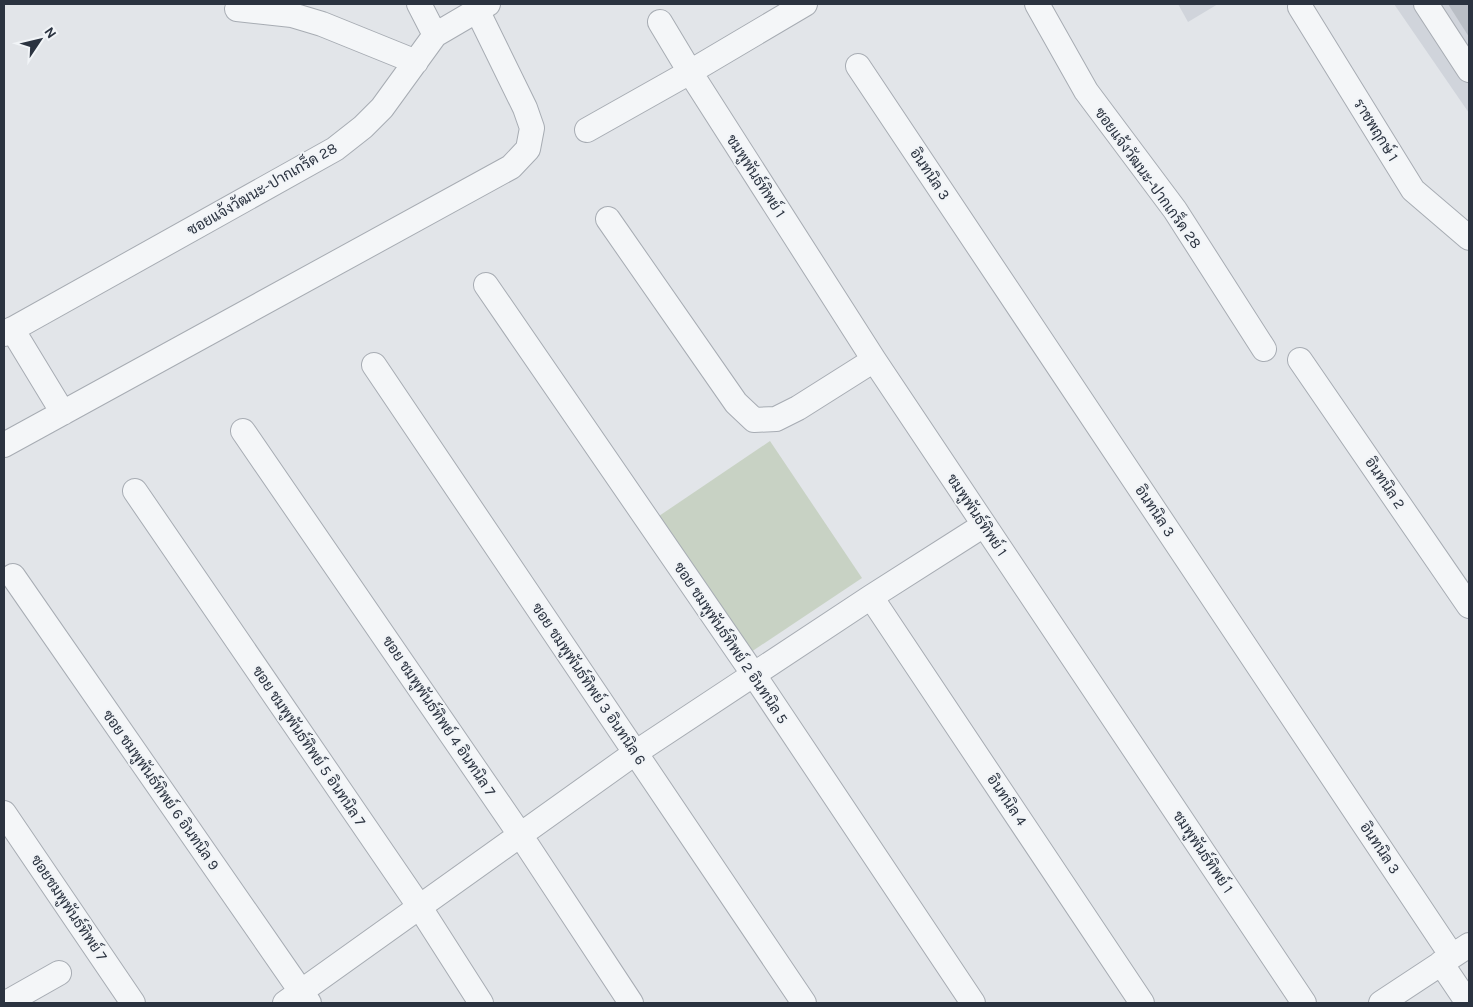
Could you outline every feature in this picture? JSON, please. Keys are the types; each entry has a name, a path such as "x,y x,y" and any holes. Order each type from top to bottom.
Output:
{"street":[{"path":"419,4 435,35"},
{"path":"587,130 805,4"},
{"name":"ซอยแจ้งวัฒนะ-ปากเกร็ด 28","path":"1037,4 1086,91 1175,210 1264,349"},
{"path":"1426,4 1469,70"},
{"path":"4,445 511,167 528,149 532,128 482,7"},
{"name":"ซอยแจ้งวัฒนะ-ปากเกร็ด 28","path":"8,332 335,149 363,127 382,108 435,35 482,7"},
{"name":"ราชพฤกษ์ 1","path":"1300,7 1413,190 1469,238"},
{"path":"237,9 292,15 322,24 416,62"},
{"name":"ชมพูพันธ์ทิพย์ 1","path":"660,22 874,360 1304,1003"},
{"name":"อินทนิล 3","path":"858,66 1454,955 1468,1003"},
{"path":"608,219 736,403 754,420 776,419 798,408 874,360"},
{"name":"ซอย ชมพูพันธ์ทิพย์ 2 อินทนิล 5","path":"486,285 754,675 972,1003"},
{"path":"8,332 63,413"},
{"name":"อินทนิล 2","path":"1300,360 1469,606"},
{"name":"ซอย ชมพูพันธ์ทิพย์ 3 อินทนิล 6","path":"374,365 804,1003"},
{"name":"ซอย ชมพูพันธ์ทิพย์ 4 อินทนิล 7","path":"244,431 521,836 631,1003"},
{"name":"ซอย ชมพูพันธ์ทิพย์ 5 อินทนิล 7","path":"135,491 419,906 481,1003"},
{"path":"298,999 419,906 521,836 635,753 871,597 984,525"},
{"name":"ซอย ชมพูพันธ์ทิพย์ 6 อินทนิล 9","path":"13,576 298,999"},
{"name":"อินทนิล 4","path":"871,597 1142,1003"},
{"name":"ซอยชมพูพันธ์ทิพย์ 7","path":"4,813 133,1003"},
{"path":"1381,1003 1454,955"},
{"path":"13,1002 59,973"}],"shaded area":[{"path":"1178,4 1218,4 1188,22"},
{"path":"1394,4 1469,4 1469,113"}],"green space":[{"path":"770,441 862,578 751,652 659,516"}],"building":[{"path":"1448,4 1469,4 1469,37"}]}
